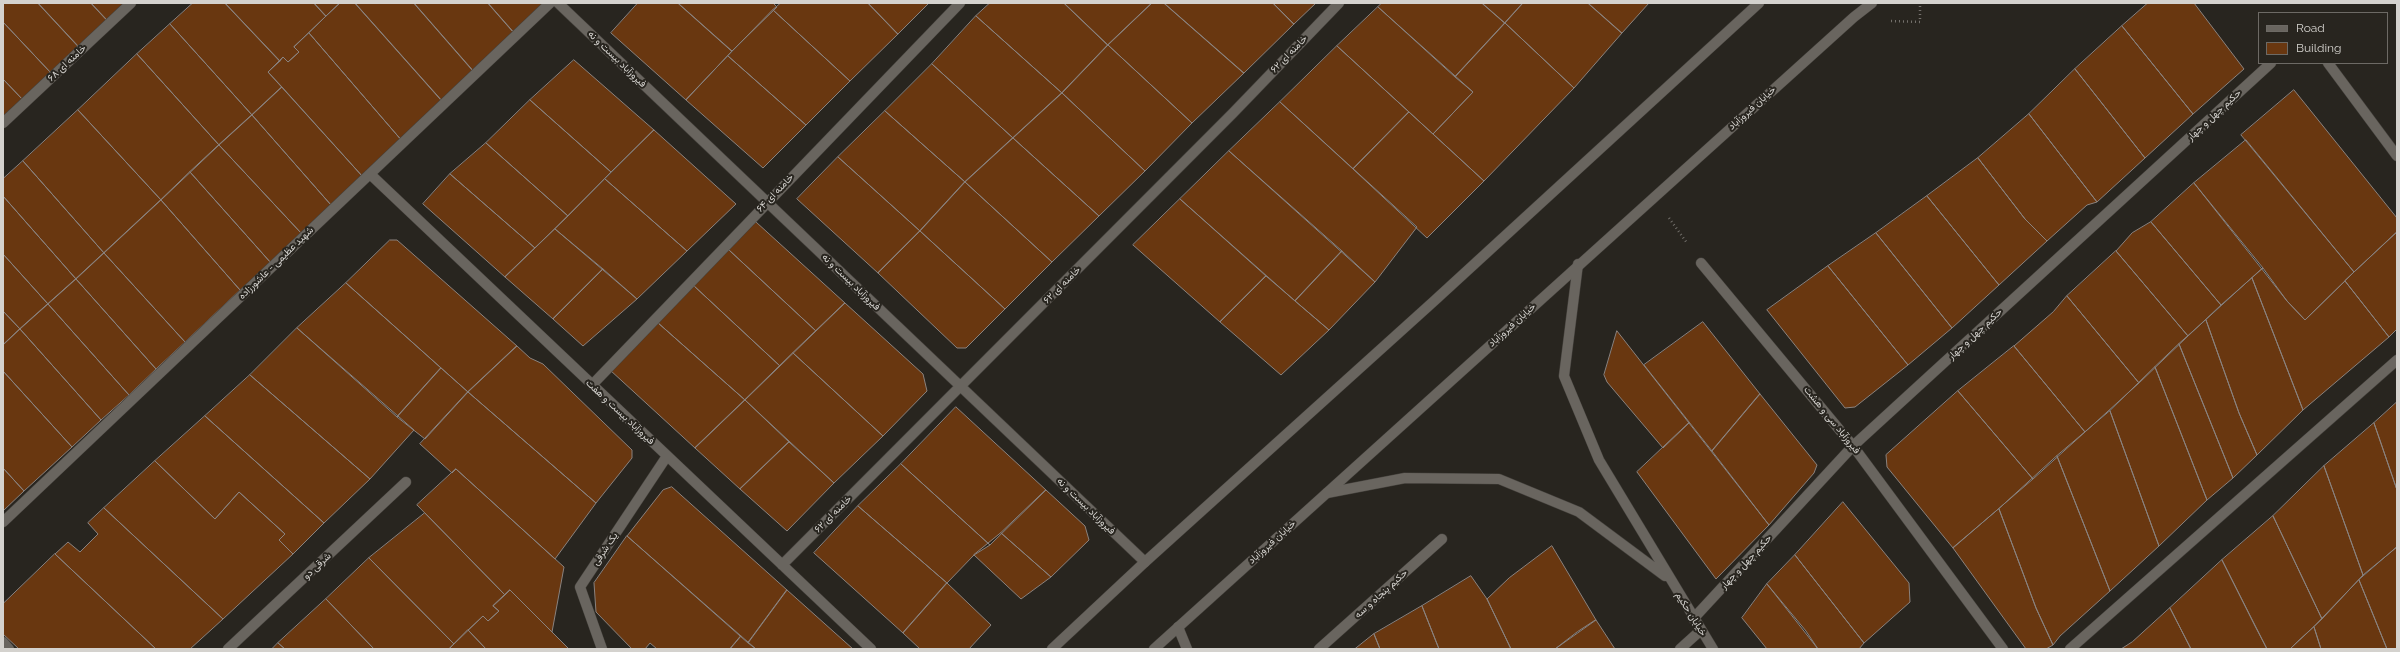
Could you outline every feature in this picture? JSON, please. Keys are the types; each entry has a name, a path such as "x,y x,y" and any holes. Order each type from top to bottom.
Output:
{"street":[{"name":"خامنه ای ۶۸","path":"3,123 131,3"},
{"name":"شهید عظیمی - عاشورزاده","path":"3,522 550,3"},
{"name":"فیروزآباد بیست و نه","path":"558,3 1145,562"},
{"name":"خامنه ای ۶۴","path":"592,385 767,201 960,3"},
{"name":"خامنه ای ۶۲","path":"782,565 1339,3"},
{"path":"1052,649 1145,562 1433,302 1759,3"},
{"path":"1854,17 1860,3"},
{"name":"خیابان فیروزآباد","path":"1154,649 1578,264 1854,17 1872,3"},
{"name":"حکیم چهل و چهار","path":"1693,618 1853,446 2270,64"},
{"path":"2329,64 2397,156"},
{"name":"فیروزآباد بیست و هفت","path":"370,174 871,649"},
{"name":"فیروزآباد سی و هشت","path":"1701,263 1853,446 2003,649"},
{"name":"خیابان حکیم","path":"1578,264 1564,376 1599,460 1669,579 1713,649"},
{"path":"2070,649 2397,360"},
{"name":"یک شرقی","path":"602,649 580,587 667,456"},
{"path":"1327,493 1405,478 1499,479 1579,512 1669,579"},
{"name":"شرقی دو","path":"228,649 406,482"},
{"name":"حکیم پنجاه و سه","path":"1319,649 1442,539"},
{"path":"1178,627 1188,649"},
{"path":"1680,649 1701,630"},
{"path":"3,642 9,649"}],"path":[{"path":"1889,20 1920,22 1920,3"},
{"path":"1653,197 1701,263"}],"building":[{"path":"3,3 38,3 79,47 51,73 3,22"},
{"path":"38,3 91,3 107,20 79,47"},
{"path":"91,3 125,3 107,20"},
{"path":"193,3 225,3 280,61 268,72 282,87 252,115 170,24"},
{"path":"225,3 314,3 326,16 294,47 299,52 288,62 283,57 280,61"},
{"path":"314,3 340,3 326,16"},
{"path":"340,3 355,3 444,103 403,142 309,33"},
{"path":"355,3 414,3 476,74 444,103"},
{"path":"414,3 488,3 517,36 476,74"},
{"path":"488,3 546,3 517,36"},
{"path":"638,3 678,3 732,51 686,100 611,33"},
{"path":"678,3 773,3 777,7 732,51"},
{"path":"781,3 868,3 898,34 850,81 773,10"},
{"path":"868,3 929,3 898,34"},
{"path":"990,3 1064,3 1108,45 1062,93 976,16"},
{"path":"1064,3 1152,3 1108,45"},
{"path":"1152,3 1164,3 1244,73 1192,123 1108,45"},
{"path":"1164,3 1273,3 1294,24 1244,73"},
{"path":"1273,3 1316,3 1294,24"},
{"path":"1382,3 1482,3 1505,23 1455,77 1378,7"},
{"path":"1482,3 1523,3 1505,23"},
{"path":"1523,3 1588,3 1622,33 1574,88 1505,23"},
{"path":"1588,3 1649,3 1622,33"},
{"path":"2148,3 2194,3 2244,69 2193,114 2122,26"},
{"path":"1378,7 1473,92 1433,134 1337,46"},
{"path":"773,10 850,81 806,125 728,56"},
{"path":"976,16 1062,93 1013,138 932,64"},
{"path":"3,22 51,73 23,100 3,79"},
{"path":"1505,23 1574,88 1484,181 1433,134 1473,92 1455,77"},
{"path":"170,24 252,115 219,145 137,54"},
{"path":"2122,26 2193,114 2145,158 2075,69"},
{"path":"309,33 403,142 363,177 268,72 283,57 288,62 299,52 294,47"},
{"path":"1108,45 1192,123 1145,171 1062,93"},
{"path":"1337,46 1409,112 1353,169 1280,102"},
{"path":"137,54 219,145 161,200 78,110"},
{"path":"728,56 806,125 763,168 686,100"},
{"path":"574,60 654,130 611,172 530,100"},
{"path":"932,64 1013,138 965,182 885,111"},
{"path":"2075,69 2145,158 2097,202 2029,114"},
{"path":"3,79 23,100 3,119"},
{"path":"282,87 363,177 331,205 252,115"},
{"path":"2294,90 2397,218 2397,232 2354,272 2241,135"},
{"path":"1062,93 1145,171 1099,216 1013,138"},
{"path":"530,100 611,172 568,216 486,143"},
{"path":"1280,102 1417,227 1375,282 1229,151"},
{"path":"78,110 161,200 104,253 23,161"},
{"path":"885,111 965,182 920,231 838,157"},
{"path":"1409,112 1484,181 1427,238 1353,169"},
{"path":"2029,114 2097,202 2087,205 2047,241 2025,219 1978,158"},
{"path":"252,115 331,205 301,233 219,145"},
{"path":"654,130 736,204 687,251 605,179"},
{"path":"1013,138 1099,216 1052,262 965,182"},
{"path":"2246,140 2354,272 2305,320 2287,301 2194,183"},
{"path":"486,143 568,216 535,248 450,174"},
{"path":"219,145 301,233 271,263 190,172"},
{"path":"1229,151 1342,251 1295,301 1180,199"},
{"path":"838,157 920,231 878,273 797,199"},
{"path":"1978,158 2025,219 2047,241 1999,285 1927,196"},
{"path":"23,161 104,253 76,279 3,196 3,179"},
{"path":"190,172 271,263 240,290 161,200"},
{"path":"450,174 535,248 505,277 423,204"},
{"path":"605,179 687,251 637,299 555,229"},
{"path":"965,182 1052,262 1005,309 920,231"},
{"path":"2194,183 2263,268 2221,305 2151,222"},
{"path":"3,196 76,279 48,304 3,254"},
{"path":"1927,196 1999,285 1952,328 1876,233"},
{"path":"1180,199 1266,276 1220,322 1133,245"},
{"path":"161,200 240,290 185,342 104,253"},
{"path":"756,222 845,303 816,331 729,250"},
{"path":"2151,222 2221,305 2188,336 2116,251 2132,233"},
{"path":"555,229 603,269 553,319 505,277"},
{"path":"920,231 1005,309 966,348 957,348 878,273"},
{"path":"2397,232 2397,329 2389,337 2345,281"},
{"path":"1876,233 1952,328 1908,365 1828,266"},
{"path":"390,240 397,240 517,346 468,392 346,283"},
{"path":"729,250 816,331 780,366 693,285"},
{"path":"1342,251 1375,282 1329,330 1295,301"},
{"path":"2116,251 2188,336 2139,383 2067,296"},
{"path":"104,253 185,342 156,369 76,279"},
{"path":"3,254 48,304 20,329 3,311"},
{"path":"1828,266 1908,365 1855,407 1845,408 1767,310"},
{"path":"2263,268 2287,301 2305,320 2345,281 2389,337 2303,410 2252,278"},
{"path":"603,269 637,299 583,346 553,319"},
{"path":"1266,276 1329,330 1281,375 1220,322"},
{"path":"2252,278 2303,410 2257,455 2239,413 2206,320"},
{"path":"76,279 156,369 129,395 48,304"},
{"path":"346,283 441,368 397,417 297,328"},
{"path":"693,285 780,366 745,400 657,322"},
{"path":"2067,296 2139,383 2085,432 2014,346 2053,312"},
{"path":"845,303 923,374 927,391 883,436 793,353"},
{"path":"48,304 129,395 101,420 20,329"},
{"path":"3,311 20,329 3,345"},
{"path":"2206,320 2239,413 2257,455 2233,478 2179,344"},
{"path":"657,322 745,400 695,448 610,370"},
{"path":"1703,322 1760,394 1712,451 1644,365"},
{"path":"297,328 414,430 370,479 250,375"},
{"path":"20,329 101,420 72,447 3,371 3,345"},
{"path":"1617,331 1689,423 1663,448 1607,382 1604,375"},
{"path":"2179,344 2233,478 2207,500 2155,367"},
{"path":"517,346 530,358 543,364 632,450 632,458 596,503 468,392"},
{"path":"2014,346 2085,432 2033,479 1958,391"},
{"path":"793,353 883,436 834,483 745,400"},
{"path":"2155,367 2207,500 2159,546 2110,411"},
{"path":"441,368 468,392 425,439 397,417"},
{"path":"3,371 72,447 24,491 3,468"},
{"path":"250,375 370,479 324,523 205,416"},
{"path":"1958,391 2033,479 1953,548 1887,467 1886,455"},
{"path":"468,392 596,503 555,559 456,469 452,473 420,444"},
{"path":"1760,394 1817,465 1814,473 1769,525 1712,451"},
{"path":"745,400 789,442 740,489 695,448"},
{"path":"2397,402 2397,490 2374,423"},
{"path":"956,407 1046,490 990,545 901,464"},
{"path":"2110,411 2159,546 2110,591 2057,456"},
{"path":"205,416 324,523 293,554 279,540 285,534 239,492 215,519 155,461"},
{"path":"1689,423 1769,525 1716,579 1637,472"},
{"path":"2374,423 2397,490 2397,547 2363,575 2324,466"},
{"path":"789,442 834,483 787,531 740,489"},
{"path":"2057,456 2110,591 2060,636 2053,645 2036,608 1999,509"},
{"path":"155,461 215,519 239,492 285,534 279,540 293,554 223,619 104,508"},
{"path":"901,464 990,545 974,555 947,583 858,506"},
{"path":"2324,466 2363,575 2322,619 2273,516"},
{"path":"3,468 24,491 3,511"},
{"path":"456,469 564,567 552,632 510,590 505,595 417,505"},
{"path":"672,487 787,590 748,643 627,536 663,490"},
{"path":"1046,490 1085,526 1089,540 1051,577 1001,533"},
{"path":"1843,502 1909,583 1910,602 1864,643 1795,555"},
{"path":"858,506 947,583 903,633 814,553"},
{"path":"104,508 223,619 190,649 156,649 55,554 68,542 80,552 98,534 88,523"},
{"path":"1999,509 2036,608 2053,645 2046,649 2026,649 1953,548"},
{"path":"425,513 505,595 493,606 499,611 488,621 483,616 454,644 369,558"},
{"path":"2273,516 2322,619 2290,649 2267,649 2222,560"},
{"path":"1001,533 1051,577 1021,599 974,555"},
{"path":"627,536 741,636 730,649 657,649 650,643 645,649 632,649 596,612 594,583"},
{"path":"1552,546 1596,620 1555,649 1511,649 1487,599 1509,578"},
{"path":"2397,547 2397,649 2387,649 2359,580"},
{"path":"55,554 156,649 19,649 3,634 3,604"},
{"path":"1795,555 1864,643 1859,649 1818,649 1767,584"},
{"path":"369,558 454,644 449,649 374,649 326,599"},
{"path":"2222,560 2267,649 2191,649 2170,608"},
{"path":"1471,576 1487,599 1511,649 1439,649 1422,606"},
{"path":"2359,580 2387,649 2321,649 2314,627"},
{"path":"947,583 991,625 969,649 920,649 903,633"},
{"path":"1767,584 1806,631 1818,649 1767,649 1742,618"},
{"path":"510,590 569,649 486,649 468,630 483,616 488,621 499,611 493,606"},
{"path":"787,590 853,649 756,649 748,643"},
{"path":"326,599 374,649 285,649 278,643"},
{"path":"1422,606 1439,649 1380,649 1374,634"},
{"path":"2170,608 2191,649 2121,649 2132,642"},
{"path":"1596,620 1615,649 1555,649 1577,632"},
{"path":"2314,627 2321,649 2290,649 2297,642"},
{"path":"468,630 486,649 449,649"},
{"path":"1374,634 1380,649 1355,649"},
{"path":"741,636 756,649 730,649"},
{"path":"278,643 285,649 272,649"}]}
